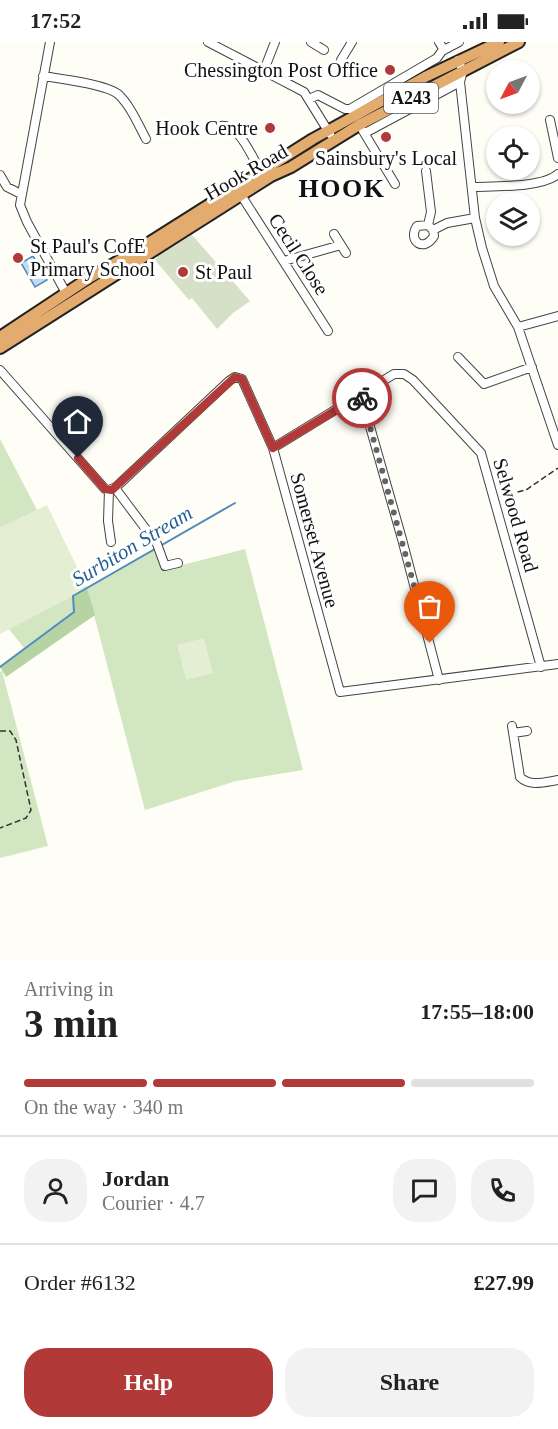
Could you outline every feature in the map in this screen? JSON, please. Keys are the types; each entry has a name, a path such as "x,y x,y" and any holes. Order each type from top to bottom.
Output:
{"highway":[{"name":"Hook Road","path":"0,348 331,135 442,68 499,42"},
{"name":"Hook Road","path":"0,337 66,293 261,172 331,135 362,129 462,77 519,42"}],"street":[{"path":"50,42 20,205 22,213 66,293"},
{"path":"208,42 296,86 309,99 331,135"},
{"path":"264,70 275,42"},
{"path":"311,42 324,50"},
{"path":"341,60 352,42"},
{"path":"440,42 444,50"},
{"path":"309,99 318,95 345,109 350,109 459,42"},
{"path":"436,58 442,68"},
{"path":"458,60 462,77 475,218 482,248 495,286 518,327 558,446"},
{"path":"44,76 108,89 118,94 146,139"},
{"path":"550,120 558,158"},
{"path":"214,128 221,124 230,126 237,132 261,172"},
{"path":"362,129 395,184"},
{"path":"426,171 431,227 475,218"},
{"path":"472,187 552,180 558,174"},
{"path":"0,175 7,187 21,194"},
{"name":"Cecil Close","path":"241,195 328,331"},
{"path":"334,234 346,253"},
{"path":"284,261 341,245"},
{"path":"518,327 558,316"},
{"path":"458,357 484,384 532,368"},
{"path":"0,370 105,489 112,489"},
{"name":"Selwood Road","path":"273,448 394,374 404,374 413,380 481,453 541,667"},
{"name":"Somerset Avenue","path":"112,489 235,377 242,379 273,448 340,692 558,664"},
{"path":"361,395 440,680"},
{"path":"111,542 108,521 112,489"},
{"path":"112,489 158,548 165,566 178,563"},
{"path":"527,731 513,729 520,777 531,784 558,780"}],"path":[{"path":"495,497 526,489 558,468"},
{"path":"0,731 10,731 16,740 31,810 26,818 0,828"}],"green space":[{"path":"192,235 250,301 233,313 217,329 192,298 189,300 155,260 159,255"},
{"path":"0,439 37,510 0,528"},
{"path":"47,505 87,588 0,634 0,528"},
{"path":"157,548 163,570 245,549 303,770 236,781 145,810 87,588"},
{"path":"87,588 95,615 6,677 0,667 74,612 72,596"},
{"path":"72,596 74,612 24,648 9,629"},
{"path":"204,638 213,673 186,680 177,645"},
{"path":"2,671 48,846 0,858 0,672"}],"water":[{"path":"33,256 47,280 35,287 21,263"}],"waterway":[{"name":"Surbiton Stream","path":"0,667 74,612 73,596 235,503"}],"way so far":[{"path":"362,398 430,643"}],"place":[{"name":"Chessington Post Office","path":"390,70"},
{"name":"Hook Centre","path":"270,128"},
{"name":"Sainsbury's Local","path":"386,137"},
{"name":"St Paul's CofE Primary School","path":"18,258"},
{"name":"St Paul","path":"183,272"}],"district":[{"name":"HOOK","path":"342,188"}],"route":[{"path":"78,458 105,489 116,488 229,381 238,376 242,379 273,448 361,395 362,398"}]}
